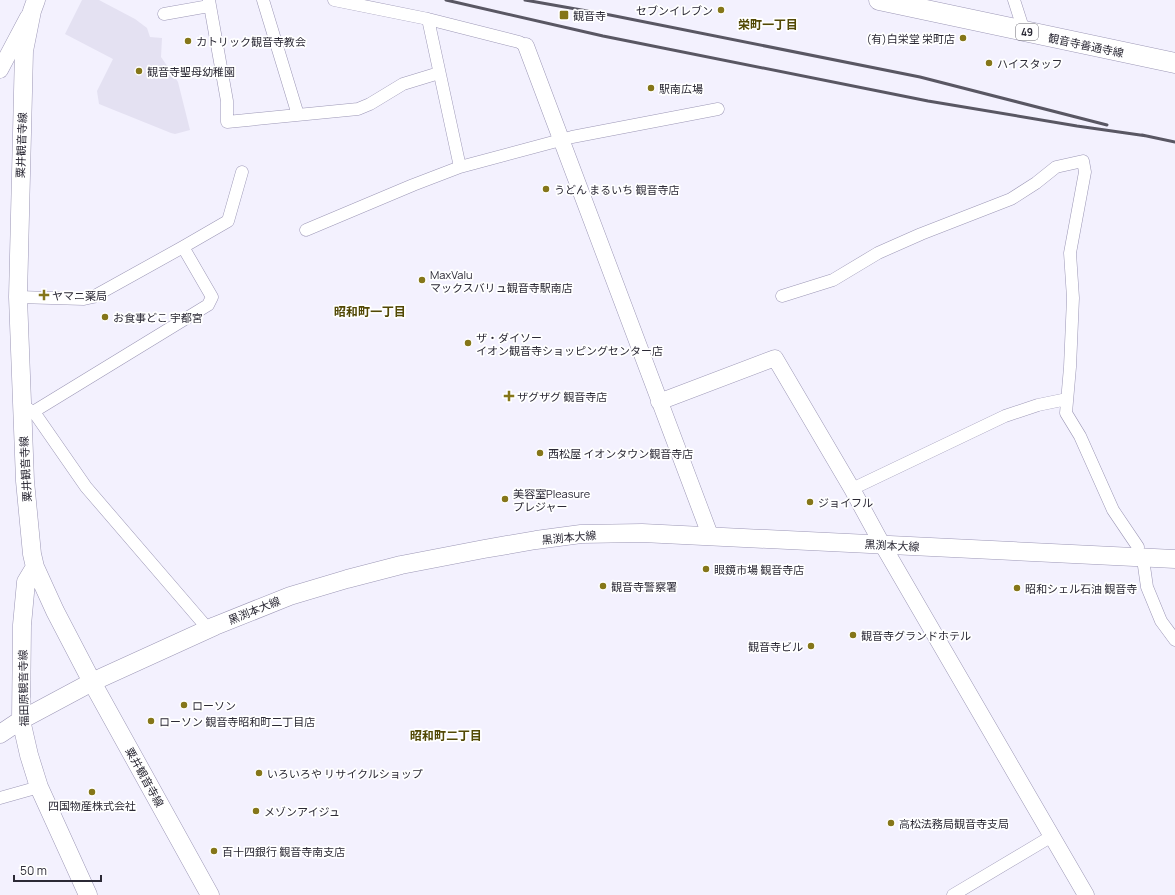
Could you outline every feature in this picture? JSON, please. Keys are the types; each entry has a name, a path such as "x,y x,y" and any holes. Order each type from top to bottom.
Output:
{"main road":[{"name":"観音寺善通寺線","path":"879,0 1175,63"},
{"name":"粟井観音寺線","path":"34,5 24,51 18,297 27,408 25,480 30,541 35,567 55,611 92,682 210,895"},
{"name":"黒渕本大線","path":"0,734 22,720 92,682 215,626 290,596 346,579 401,565 514,544 581,534 642,533 1175,559"},
{"name":"福田原観音寺線","path":"35,567 26,582 22,625 22,720 29,755 39,787 88,895"}],"street":[{"path":"264,0 298,115"},
{"path":"334,0 428,19 519,42 526,46 710,536"},
{"path":"1014,0 1024,31"},
{"path":"164,14 209,3 227,101 227,122 358,109 370,104 404,84 439,73"},
{"path":"0,70 34,5"},
{"path":"428,19 460,166"},
{"path":"306,230 460,166 561,140 718,109"},
{"path":"782,296 833,280 878,253 921,234 1011,199 1036,183 1056,167 1083,161 1085,172 1070,253 1073,298 1066,413 1080,436 1113,510 1138,547"},
{"path":"18,297 84,300 93,297 183,247 228,220 242,172"},
{"path":"183,247 212,298 208,305 27,408 36,415 86,487 203,623"},
{"path":"659,402 775,358 1086,895"},
{"path":"852,489 1005,416 1038,405 1067,399"},
{"path":"1144,566 1147,587 1158,614 1175,640"},
{"path":"0,798 39,787"},
{"path":"953,895 1052,836"}],"shaded area":[{"name":"観音寺聖母幼稚園","path":"82,0 99,0 135,19 147,28 150,37 162,38 161,57 178,82 190,130 175,134 171,133 99,104 97,91 113,59 65,34"}],"railway":[{"path":"446,0 603,36 928,101 1147,136"},
{"path":"525,0 610,15 920,77 1107,125"},
{"path":"1142,135 1175,142"}],"place":[{"name":"セブンイレブン","path":"721,10"},
{"name":"観音寺","path":"564,15"},
{"name":"(有)白栄堂 栄町店","path":"963,38"},
{"name":"カトリック観音寺教会","path":"188,41"},
{"name":"ハイスタッフ","path":"989,63"},
{"name":"観音寺聖母幼稚園","path":"139,71"},
{"name":"駅南広場","path":"651,88"},
{"name":"うどん まるいち 観音寺店","path":"546,189"},
{"name":"MaxValu マックスバリュ観音寺駅南店","path":"422,280"},
{"name":"ヤマニ薬局","path":"44,295"},
{"name":"お食事どこ 宇都宮","path":"105,317"},
{"name":"ザ・ダイソー イオン観音寺ショッピングセンター店","path":"468,343"},
{"name":"ザグザグ 観音寺店","path":"509,396"},
{"name":"西松屋 イオンタウン観音寺店","path":"540,453"},
{"name":"美容室Pleasure プレジャー","path":"505,499"},
{"name":"ジョイフル","path":"810,502"},
{"name":"眼鏡市場 観音寺店","path":"706,569"},
{"name":"観音寺警察署","path":"603,586"},
{"name":"昭和シェル石油 観音寺","path":"1017,588"},
{"name":"観音寺グランドホテル","path":"853,635"},
{"name":"観音寺ビル","path":"811,646"},
{"name":"ローソン","path":"184,705"},
{"name":"ローソン 観音寺昭和町二丁目店","path":"151,721"},
{"name":"いろいろや リサイクルショップ","path":"259,773"},
{"name":"四国物産株式会社","path":"92,792"},
{"name":"メゾンアイジュ","path":"256,811"},
{"name":"高松法務局観音寺支局","path":"891,823"},
{"name":"百十四銀行 観音寺南支店","path":"214,851"}],"district":[{"name":"栄町一丁目","path":"768,24"},
{"name":"昭和町一丁目","path":"370,311"},
{"name":"昭和町二丁目","path":"446,735"}]}
